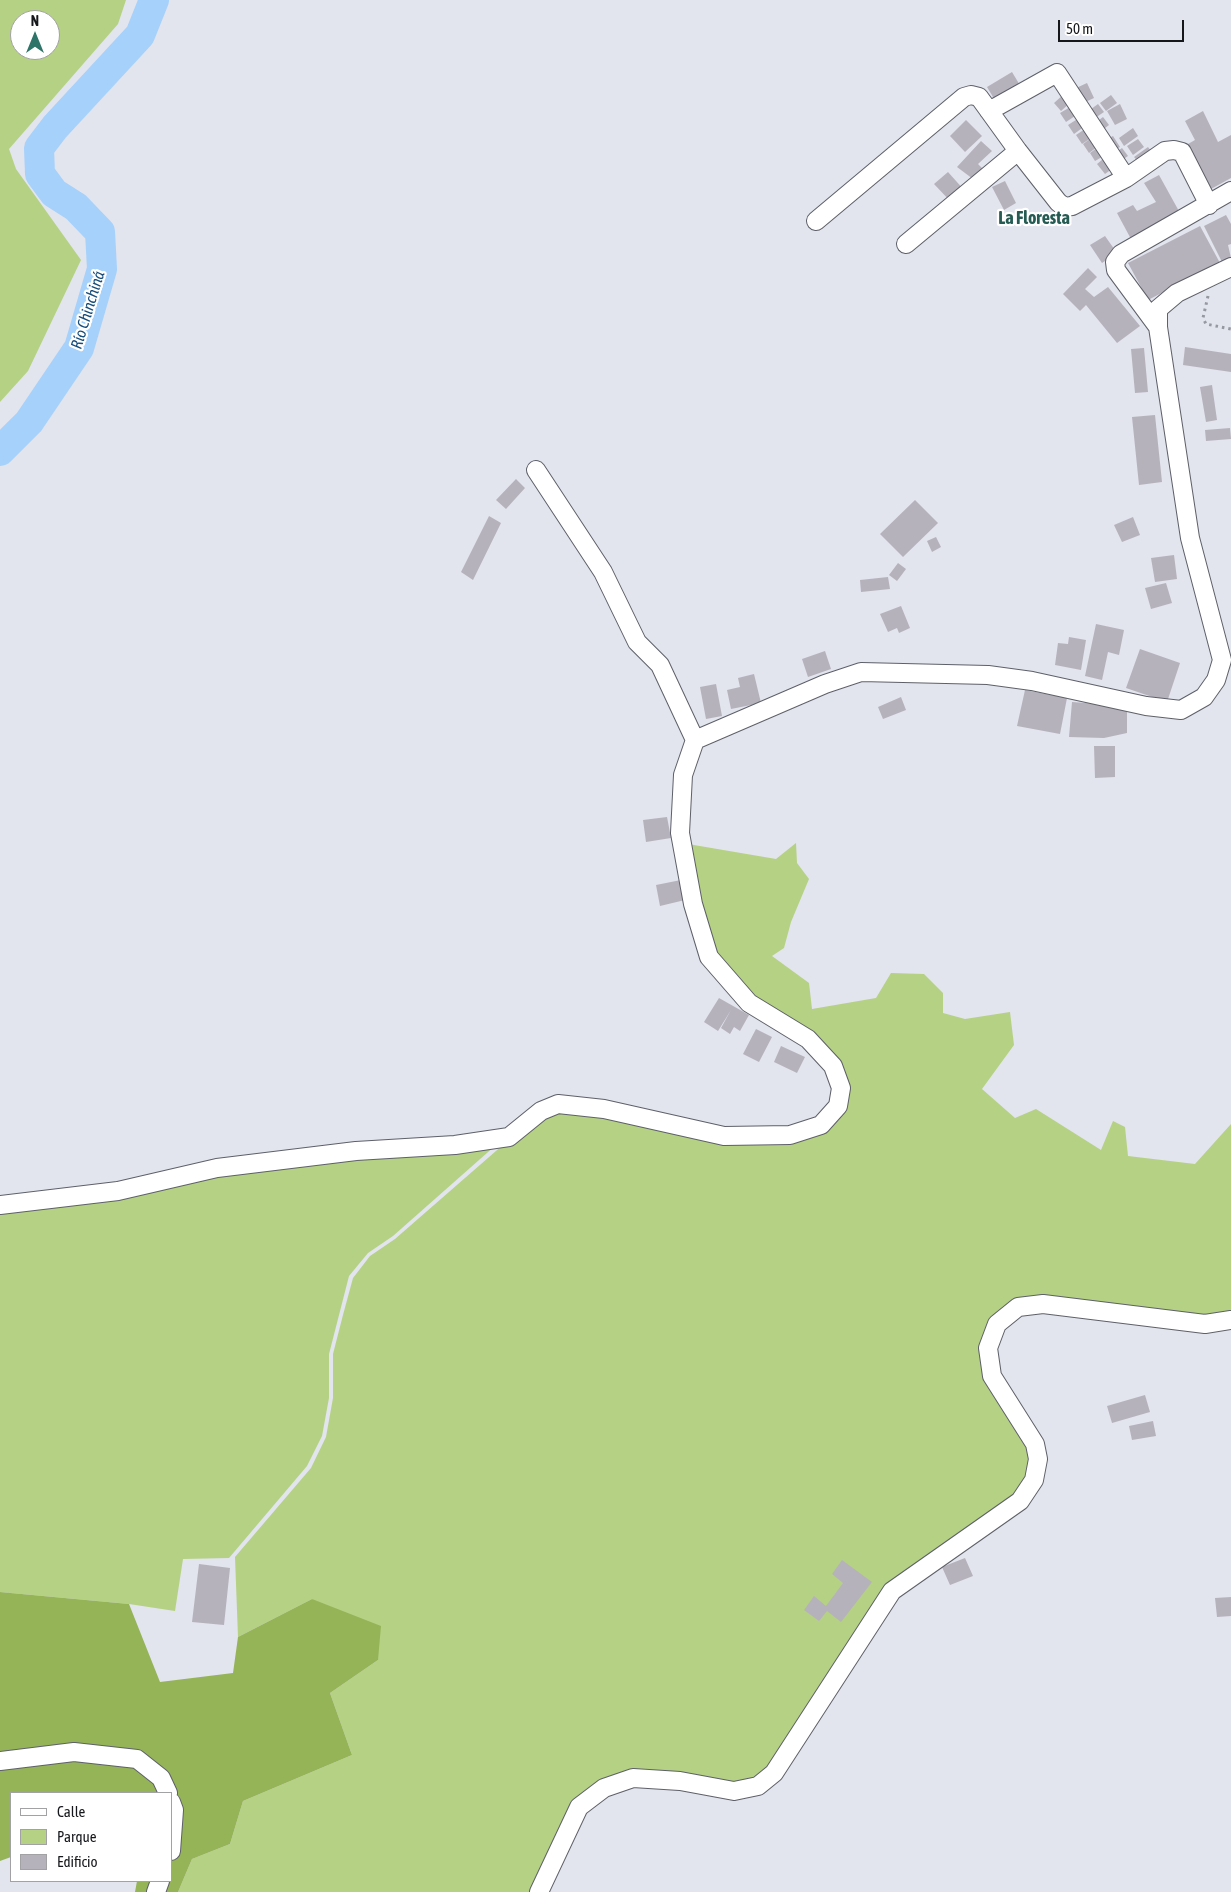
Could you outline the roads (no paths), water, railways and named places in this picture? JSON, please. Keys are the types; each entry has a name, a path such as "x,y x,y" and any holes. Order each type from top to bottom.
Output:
{"street":[{"path":"989,111 1057,73 1126,178"},
{"path":"816,221 964,97 971,95 979,96 1018,151 1064,207 1072,206 1126,178 1165,151 1182,152 1209,205"},
{"path":"906,244 1018,151"},
{"path":"1158,327 1116,270 1115,262 1121,254 1231,191"},
{"path":"695,740 826,684 861,672 988,675 1032,681 1146,706 1181,710 1204,697 1216,680 1222,660 1190,538 1158,327 1158,309 1177,293 1231,267"},
{"path":"0,1205 118,1191 218,1168 356,1151 455,1145 508,1137 541,1111 558,1104 604,1109 724,1136 790,1135 821,1125 838,1106 841,1088 833,1066 808,1039 748,1003 709,957 693,904 680,833 683,774 695,740 660,664 637,642 603,572 536,470"},
{"path":"538,1892 579,1807 604,1788 633,1778 680,1781 734,1792 758,1786 774,1773 892,1591 1020,1501 1034,1480 1038,1460 1035,1444 1014,1414 992,1376 988,1348 997,1324 1018,1307 1043,1304 1205,1324 1231,1320"},
{"path":"0,1761 74,1752 137,1759 161,1778 168,1792"},
{"path":"172,1805 174,1810 172,1837"}],"waterway":[{"name":"Río Chinchiná","path":"0,451 29,422 79,348 102,269 100,232 76,207 54,193 40,174 39,148 55,127 140,35 154,0"}],"district":[{"name":"La Floresta","path":"1034,218"}]}
